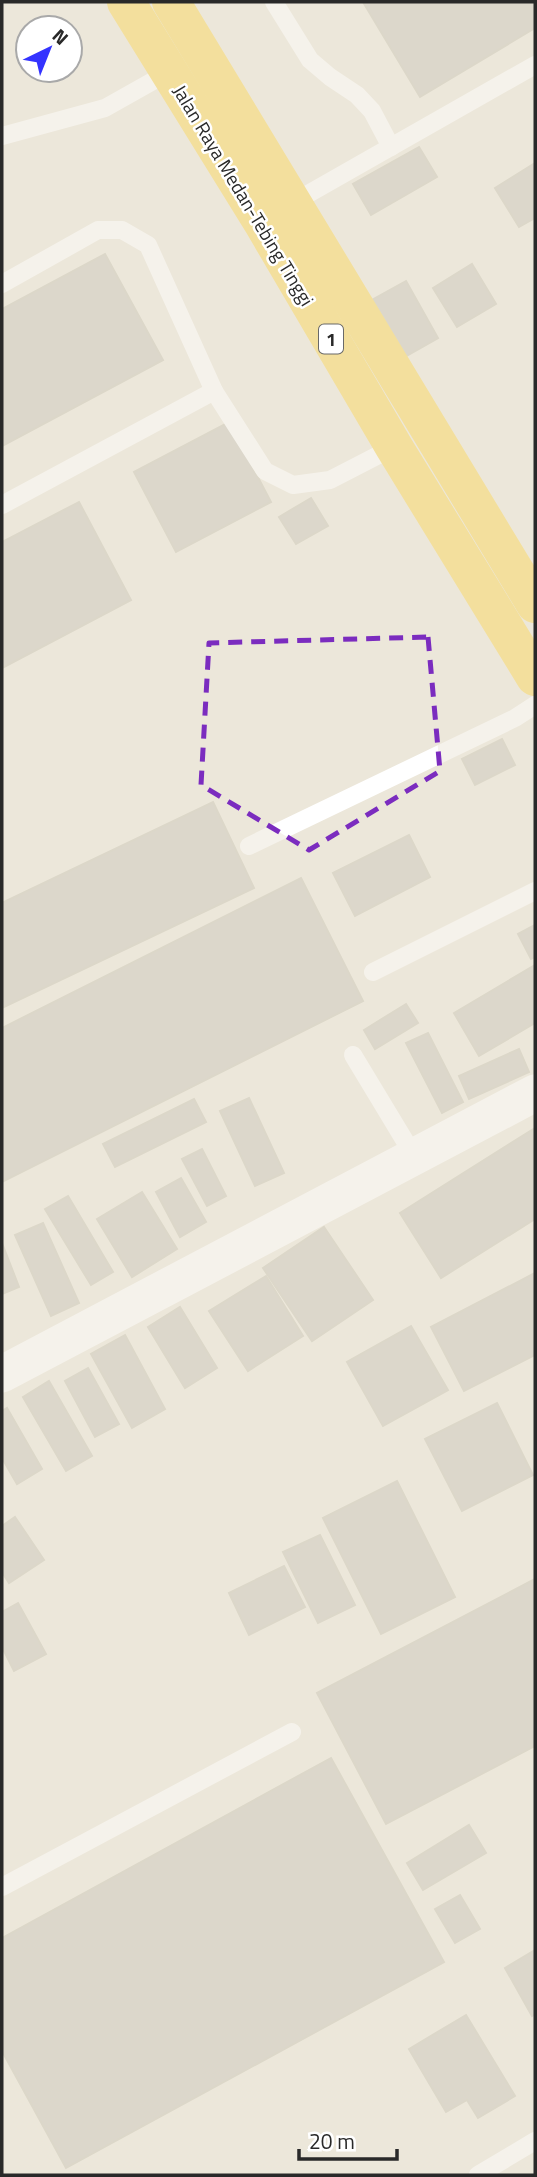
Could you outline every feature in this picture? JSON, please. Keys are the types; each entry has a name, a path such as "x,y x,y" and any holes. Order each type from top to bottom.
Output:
{"highway":[{"name":"Jalan Raya Medan-Tebing Tinggi","path":"126,2 262,222 394,447 535,677"},
{"name":"Jalan Raya Medan-Tebing Tinggi","path":"171,2 535,604"}],"street":[{"path":"2,1374 535,1093"}],"lane":[{"path":"274,2 310,60 330,78 357,95 372,111 391,147"},
{"path":"294,202 535,65"},
{"path":"2,136 105,108 169,72"},
{"path":"2,284 98,230 122,230 148,245 215,391 265,471 293,485 330,481 394,447"},
{"path":"2,505 215,391"},
{"path":"249,846 516,718 535,705"},
{"path":"373,972 535,891"},
{"path":"353,1055 414,1156"},
{"path":"2,1887 292,1732"},
{"path":"478,2175 535,2141"}],"highlighted area":[{"path":"428,637 440,771 309,850 201,785 209,643"}],"building":[{"path":"363,2 535,2 535,28 420,97"},
{"path":"419,147 437,177 371,215 353,184"},
{"path":"535,163 535,218 519,227 495,188"},
{"path":"105,254 163,360 2,446 2,309"},
{"path":"472,264 496,304 457,327 433,288"},
{"path":"406,281 438,338 396,362 363,305"},
{"path":"229,422 271,502 176,552 134,472"},
{"path":"311,498 328,526 296,544 279,517"},
{"path":"79,502 131,600 2,668 2,542"},
{"path":"502,739 515,765 475,785 462,759"},
{"path":"213,802 254,888 2,1008 2,903"},
{"path":"409,835 430,877 355,916 333,873"},
{"path":"301,878 363,1001 2,1182 2,1028"},
{"path":"535,925 535,957 531,959 518,934"},
{"path":"535,965 535,1023 479,1056 454,1013"},
{"path":"406,1004 418,1023 375,1049 364,1030"},
{"path":"428,1033 463,1102 442,1113 406,1043"},
{"path":"519,1049 529,1072 469,1099 459,1076"},
{"path":"249,1098 284,1173 255,1186 220,1111"},
{"path":"194,1099 206,1122 115,1167 103,1144"},
{"path":"535,1128 535,1219 441,1278 400,1213"},
{"path":"202,1149 226,1196 207,1206 182,1159"},
{"path":"181,1178 206,1222 180,1237 156,1192"},
{"path":"142,1192 177,1249 132,1277 97,1219"},
{"path":"68,1196 113,1272 91,1285 45,1209"},
{"path":"43,1223 79,1303 51,1316 15,1235"},
{"path":"324,1227 373,1300 312,1341 263,1268"},
{"path":"2,1243 19,1287 2,1294"},
{"path":"535,1273 535,1355 464,1391 431,1327"},
{"path":"266,1276 303,1336 248,1371 209,1311"},
{"path":"180,1307 217,1368 185,1388 148,1327"},
{"path":"411,1326 448,1390 383,1426 347,1362"},
{"path":"125,1335 165,1409 132,1428 91,1354"},
{"path":"88,1368 119,1424 95,1437 65,1381"},
{"path":"49,1381 92,1456 66,1471 23,1397"},
{"path":"497,1403 533,1475 462,1511 425,1439"},
{"path":"7,1408 42,1469 17,1484 2,1458 2,1411"},
{"path":"397,1481 455,1597 381,1634 323,1518"},
{"path":"15,1517 44,1560 9,1583 2,1572 2,1526"},
{"path":"320,1535 355,1605 318,1623 283,1552"},
{"path":"284,1566 305,1607 249,1635 229,1593"},
{"path":"535,1579 535,1746 386,1824 317,1693"},
{"path":"18,1603 46,1654 14,1671 2,1647 2,1612"},
{"path":"331,1758 444,1962 66,2168 2,2051 2,1938"},
{"path":"469,1825 486,1853 423,1890 407,1863"},
{"path":"460,1895 480,1929 455,1943 435,1909"},
{"path":"535,1950 535,2014 532,2016 505,1968"},
{"path":"466,2015 515,2096 478,2118 467,2100 446,2112 409,2049"}]}
